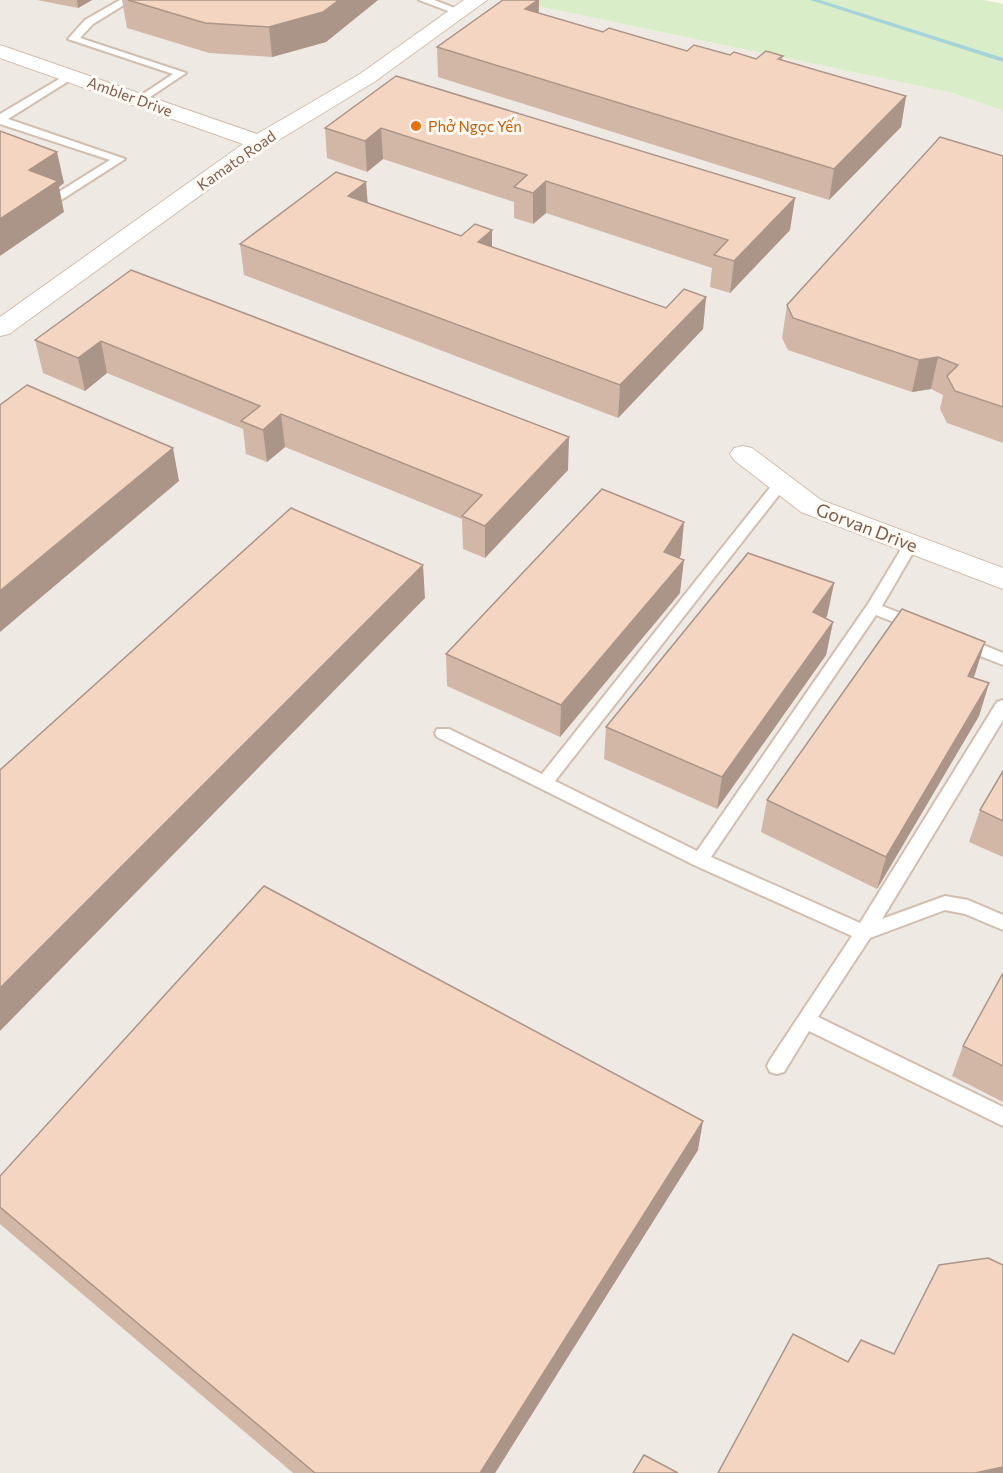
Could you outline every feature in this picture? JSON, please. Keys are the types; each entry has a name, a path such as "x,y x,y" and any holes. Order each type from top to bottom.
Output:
{"street":[{"name":"Kamato Road","path":"0,328 259,142 368,78 468,6"},
{"name":"Ambler Drive","path":"0,51 259,142"},
{"name":"Gorvan Drive","path":"743,454 811,506 1003,579"}],"lane":[{"path":"127,0 89,22 73,39 181,73 141,100"},
{"path":"424,0 468,6"},
{"path":"0,119 70,75"},
{"path":"0,119 119,159 58,198"},
{"path":"545,782 781,483"},
{"path":"700,860 873,608 911,544"},
{"path":"873,608 927,629"},
{"path":"949,638 1003,659"},
{"path":"777,1066 864,933 1003,706"},
{"path":"443,733 700,860 864,933 945,903 968,907 1003,923"},
{"path":"805,1020 1003,1117"}],"shaded area":[{"path":"0,0 509,0 953,93 1003,111 1003,1473 0,1473"}],"green space":[{"path":"509,0 984,0 1003,4 1003,111 953,93"}],"building":[{"path":"128,0 339,0 323,12 269,27 205,23"},
{"path":"503,0 538,0 525,9 603,32 609,28 687,51 694,45 730,55 734,52 756,59 766,51 783,56 778,59 906,96 834,169 437,47"},
{"path":"396,76 795,198 734,261 714,255 728,240 546,181 533,193 514,187 527,175 381,128 365,141 325,128"},
{"path":"0,131 57,152 29,170 58,181 0,219"},
{"path":"940,137 1003,156 1003,407 955,391 947,376 958,365 938,357 919,360 793,318 787,305"},
{"path":"336,172 366,182 348,196 461,236 475,224 492,230 478,242 666,308 684,289 706,297 620,385 240,244"},
{"path":"131,270 569,437 485,526 462,516 482,495 281,414 263,430 241,421 260,406 101,341 78,358 35,340"},
{"path":"27,385 173,448 0,591 0,405"},
{"path":"602,489 684,522 664,552 684,560 561,705 446,654"},
{"path":"291,508 423,565 0,988 0,770"},
{"path":"748,553 834,583 813,612 833,622 722,777 606,727"},
{"path":"902,609 985,642 968,676 989,683 886,857 767,800"},
{"path":"1003,771 1003,821 980,810"},
{"path":"264,886 703,1121 480,1473 315,1473 0,1207 0,1176"},
{"path":"1003,973 1003,1066 963,1046"},
{"path":"988,1258 1003,1265 1003,1467 975,1473 718,1473 793,1334 848,1362 861,1340 894,1354 939,1265"},
{"path":"644,1455 678,1473 633,1473"}],"waterway":[{"path":"813,0 1003,60"}],"place":[{"name":"Phở Ngọc Yến","path":"416,126"}]}
